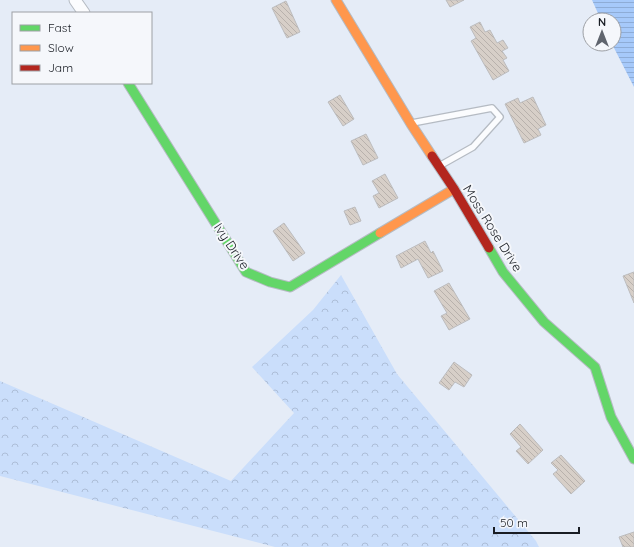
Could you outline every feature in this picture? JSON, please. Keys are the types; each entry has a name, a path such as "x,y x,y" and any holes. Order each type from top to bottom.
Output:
{"street":[{"path":"76,0 83,12"},
{"name":"Moss Rose Drive","path":"336,0 411,124 454,189 503,272 544,322 595,366 611,417 634,459"},
{"name":"Ivy Drive","path":"129,84 246,272 270,282 290,287 454,189"}],"lane":[{"path":"411,124 492,108 500,117 473,147 439,166"}],"green space":[{"path":"341,275 397,374 536,541 539,547 275,547 0,476 0,381 231,481 294,413 252,367 313,310"}],"water":[{"path":"592,0 634,0 634,87 616,52 622,52 622,12 597,12"}],"building":[{"path":"446,0 464,0 450,7"},
{"path":"286,1 300,32 287,38 272,8"},
{"path":"480,22 485,32 490,30 497,43 503,40 508,48 502,51 507,58 503,60 509,71 493,80 471,41 476,38 470,27"},
{"path":"340,95 354,119 343,126 328,102"},
{"path":"533,97 546,125 538,129 541,135 524,143 505,104 518,98 520,103"},
{"path":"366,134 378,158 363,165 351,141"},
{"path":"385,174 398,198 379,208 373,196 379,193 372,181"},
{"path":"355,207 361,221 350,225 344,211"},
{"path":"284,223 305,253 293,261 273,231"},
{"path":"425,241 431,253 433,251 443,271 428,278 418,259 401,268 396,256"},
{"path":"634,272 634,303 623,276"},
{"path":"449,283 470,319 449,330 441,316 447,313 434,291"},
{"path":"454,362 472,375 464,387 455,382 449,390 439,383"},
{"path":"520,424 543,450 528,464 516,451 521,447 510,434"},
{"path":"561,455 585,481 571,494 553,474 558,470 551,463"},
{"path":"634,532 634,547 623,547 619,537"}],"traffic: fast":[{"path":"129,84 246,272 270,282 290,287 380,233"},
{"path":"489,248 503,272 544,322 595,367 611,417 634,459"}],"traffic: slow":[{"path":"336,0 432,156"},
{"path":"380,233 454,189"}],"traffic: jam":[{"path":"432,156 454,189 489,248"}]}
